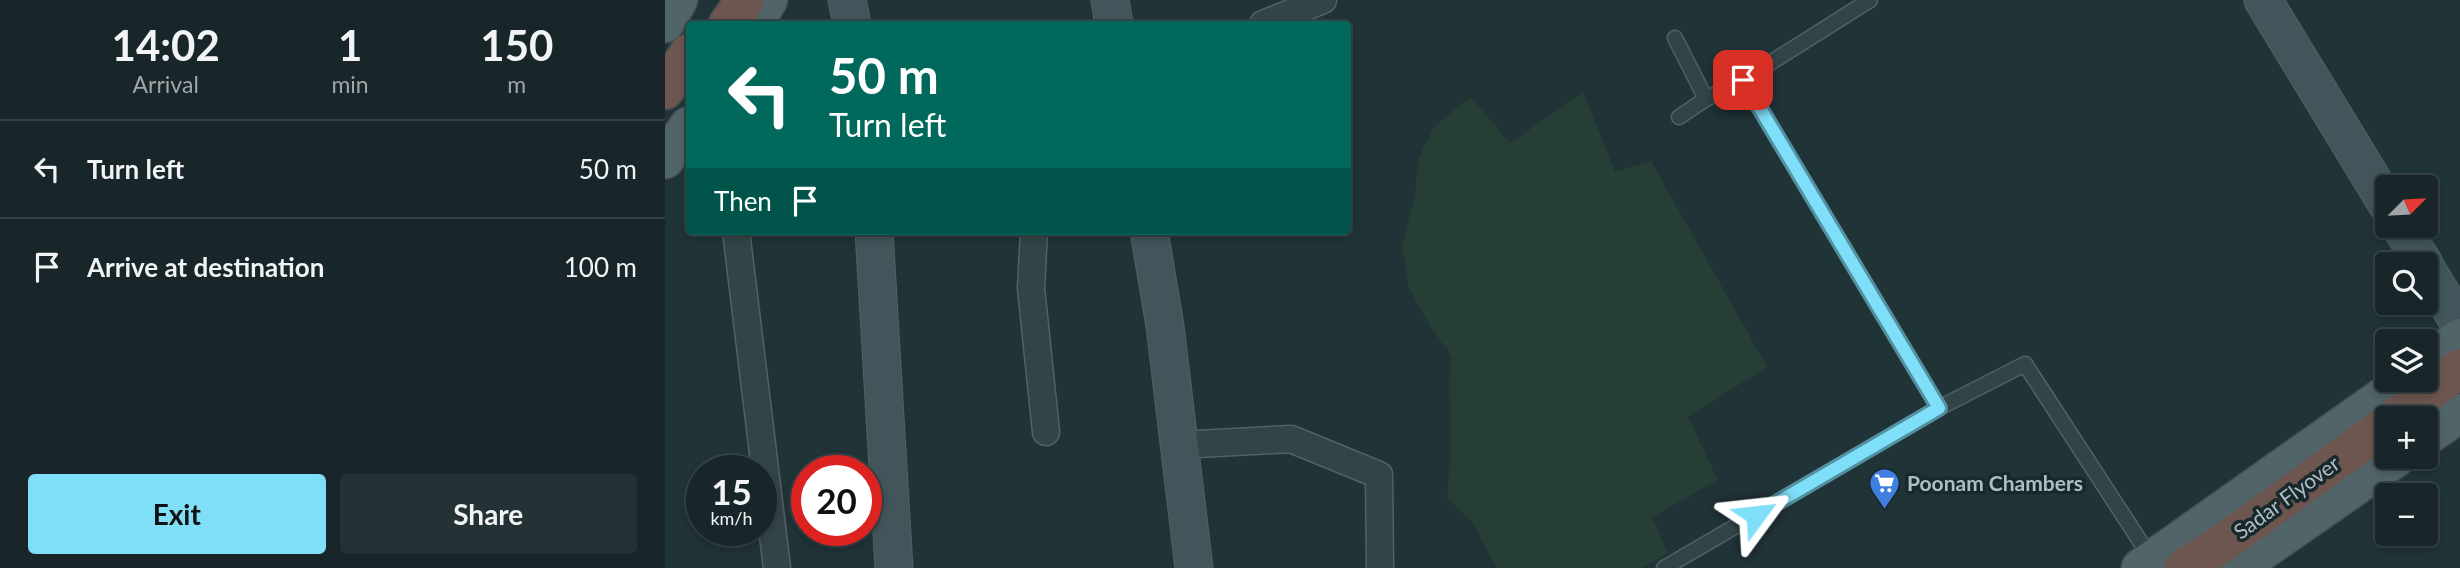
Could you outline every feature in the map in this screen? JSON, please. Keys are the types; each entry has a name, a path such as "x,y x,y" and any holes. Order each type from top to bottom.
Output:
{"highway":[{"path":"710,21 723,0"},
{"path":"730,21 745,0"},
{"path":"665,90 686,58"},
{"path":"665,120 686,88"},
{"path":"2411,406 2460,368"},
{"name":"Sadar Flyover","path":"2159,566 2226,541 2375,433"},
{"name":"Sadar Flyover","path":"2209,568 2375,451"}],"main road":[{"path":"665,23 678,0"},
{"path":"756,21 768,0"},
{"path":"665,159 686,130"},
{"path":"2438,355 2460,338"},
{"path":"2159,566 2391,392"},
{"path":"2237,568 2380,469"}],"street":[{"path":"847,0 851,21"},
{"path":"1110,0 1114,21"},
{"path":"1270,21 1323,0"},
{"path":"2263,0 2375,184"},
{"path":"736,235 777,568"},
{"path":"874,235 894,568"},
{"path":"1034,235 1031,288 1046,432"},
{"path":"1150,235 1165,326 1193,568"},
{"path":"2438,288 2460,324"},
{"path":"1179,445 1291,439 1379,475 1380,568"}],"lane":[{"path":"1679,117 1870,0"},
{"path":"1675,38 1706,99"},
{"path":"1743,80 1939,408"},
{"path":"1664,568 1939,408 2025,364 2159,566"}],"green space":[{"path":"1583,92 1615,172 1651,161 1767,367 1688,417 1718,480 1652,517 1668,553 1641,568 1496,568 1472,521 1447,498 1451,452 1449,382 1452,357 1430,326 1409,288 1402,245 1414,200 1419,157 1435,125 1471,97 1510,143"}],"place":[{"name":"Poonam Chambers","path":"1884,511"}],"route":[{"path":"1743,80 1939,408 1756,515"}]}
